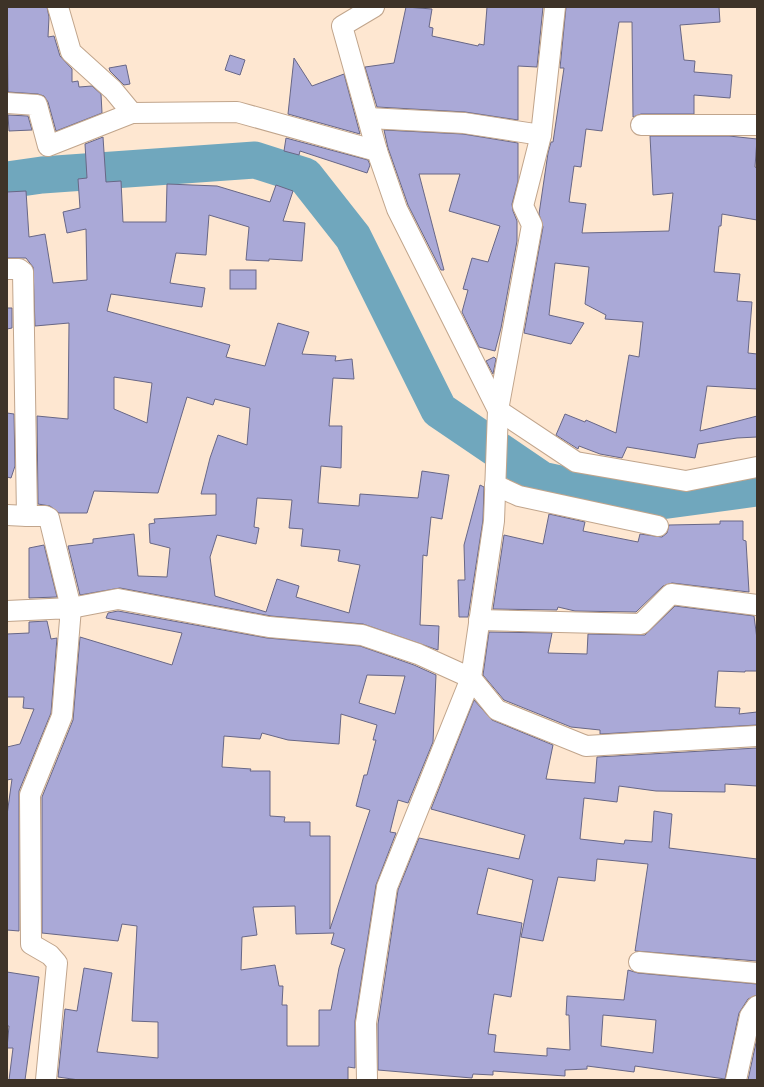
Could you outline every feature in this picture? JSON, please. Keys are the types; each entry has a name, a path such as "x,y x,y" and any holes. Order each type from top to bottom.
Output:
{"street":[{"path":"58,7 71,52 113,90 132,113"},
{"path":"374,7 342,26 377,151 397,209 498,410 576,462 686,481 757,467"},
{"path":"367,1080 366,1023 387,887 471,678 494,521 498,410 532,225 523,206 541,135 555,7"},
{"path":"7,103 37,105 48,146 132,113 237,112 377,151"},
{"path":"368,118 464,122 541,135"},
{"path":"641,125 757,125"},
{"path":"7,269 19,269 23,272 27,516"},
{"path":"495,485 519,496 658,526"},
{"path":"7,514 44,516 50,518 71,608 62,716 30,795 31,944 50,955 57,963 46,1080"},
{"path":"479,620 642,624 671,594 757,605"},
{"path":"7,612 71,608 118,599 269,627 362,635 418,654 471,678 497,710 586,746 757,736"},
{"path":"639,962 757,973"},
{"path":"736,1080 750,1016 757,1006"}],"building":[{"path":"7,7 47,7 49,17 48,37 54,36 60,56 72,69 72,82 78,81 79,87 92,86 101,94 102,113 56,131 48,102 44,96 38,94 8,92"},
{"path":"406,7 432,9 429,27 433,28 432,36 478,46 479,44 484,45 487,7 543,7 537,67 518,66 518,120 465,112 377,107 365,67 394,63"},
{"path":"566,7 719,7 720,22 680,25 684,60 695,61 694,72 732,75 730,98 694,95 694,114 641,114 633,117 632,22 619,22 602,131 586,129 581,167 574,166 569,202 586,204 582,233 669,231 673,193 653,195 650,136 729,136 757,139 755,167 757,168 757,220 722,214 721,226 719,226 714,272 740,274 737,301 752,302 748,353 757,354 757,389 707,386 700,431 757,416 757,437 737,438 698,444 695,458 627,447 622,458 600,454 579,446 578,449 556,435 565,414 585,422 586,420 616,433 629,355 639,357 643,322 605,319 606,315 585,304 589,267 555,263 549,315 584,323 571,344 524,333 543,227 539,214 548,153 551,142 553,142 564,68 560,68"},
{"path":"230,55 245,60 240,75 225,70"},
{"path":"294,58 312,86 344,74 360,134 288,114"},
{"path":"126,65 130,84 124,85 110,71 109,68"},
{"path":"8,115 28,116 32,130 9,131"},
{"path":"384,130 463,134 518,143 518,181 512,204 517,221 517,241 501,328 495,351 479,347 462,312 468,290 463,289 472,258 488,262 500,226 449,211 460,174 419,174 444,270 441,270 408,205 388,148"},
{"path":"103,137 106,182 121,181 123,222 166,222 167,184 217,186 270,202 276,185 293,191 283,221 305,223 302,261 269,259 269,261 246,260 249,227 209,215 206,255 176,253 170,283 205,288 202,307 111,294 107,311 230,345 226,357 265,366 278,323 309,332 302,354 336,356 335,361 352,359 354,379 333,378 329,426 342,426 341,468 321,466 318,503 359,506 360,494 418,498 422,471 449,475 442,519 431,517 427,556 423,555 420,625 439,626 438,650 363,624 271,616 120,588 80,595 68,546 93,543 93,539 134,534 138,576 167,577 170,548 150,543 149,524 155,523 154,519 216,515 216,494 201,494 210,458 218,435 247,445 250,408 215,399 213,405 187,397 158,493 94,491 87,513 59,513 50,506 38,504 37,416 68,419 69,323 35,326 33,267 26,258 7,258 7,192 26,191 29,237 45,234 53,283 87,280 86,229 67,233 63,212 80,208 78,179 87,178 85,144","holes":["114,377 152,383 147,423 114,409","257,498 292,500 289,528 303,529 301,546 340,550 338,561 360,565 349,613 296,597 299,586 277,579 266,612 215,596 210,557 217,535 256,544 259,528 254,527"]},
{"path":"286,138 368,160 370,165 367,173 300,151 299,155 284,151"},
{"path":"230,270 256,270 256,289 230,289"},
{"path":"7,308 12,308 12,328 7,329"},
{"path":"494,357 496,359 493,374 486,361"},
{"path":"7,413 14,414 15,466 11,478 7,477"},
{"path":"480,485 484,487 483,520 468,617 459,617 458,580 465,580 464,545"},
{"path":"549,514 585,522 583,531 638,542 640,534 662,537 667,533 669,525 720,524 720,521 743,521 743,540 746,541 749,592 672,583 663,586 636,612 575,611 558,607 557,610 493,609 504,535 543,544"},
{"path":"44,545 57,597 29,598 29,548"},
{"path":"675,606 754,616 757,639 757,671 718,671 715,707 740,708 739,714 757,712 757,725 600,734 600,730 571,727 504,700 483,675 489,632 552,633 548,653 587,654 588,634 645,635"},
{"path":"118,611 267,638 360,646 414,665 436,675 433,742 408,803 398,800 390,832 396,833 376,885 355,1021 355,1068 348,1067 348,1080 79,1080 58,1077 65,1009 77,1011 84,968 112,973 97,1052 158,1058 158,1022 132,1021 137,926 122,924 118,941 42,933 42,797 73,720 80,637 172,665 182,633 106,618 108,613","holes":["367,675 405,676 395,714 359,703","341,714 377,725 373,740 376,740 367,775 364,775 356,806 370,810 330,929 330,836 310,836 310,822 284,822 285,817 270,816 270,771 250,771 251,769 222,767 224,736 260,739 262,733 288,740 339,744","295,906 296,934 334,933 331,944 345,949 339,968 331,1010 319,1010 319,1046 287,1046 287,1005 282,1005 283,986 279,986 275,965 241,970 242,937 257,935 253,907"]},
{"path":"47,621 51,639 57,638 51,713 19,791 19,931 7,930 7,815 12,779 7,780 7,747 20,744 34,709 23,708 24,697 7,697 7,634 29,633 29,622"},
{"path":"474,700 492,720 553,745 546,779 595,783 597,757 757,748 757,786 725,784 725,792 656,791 619,786 617,802 584,798 580,839 624,844 625,840 652,842 654,811 672,814 669,848 757,859 757,961 635,951 648,864 597,859 595,881 558,877 543,941 521,937 533,880 488,868 477,914 522,923 511,997 494,994 488,1034 496,1035 494,1052 547,1056 547,1048 570,1050 569,1015 566,1015 567,996 624,1000 628,970 638,973 757,984 757,995 748,999 739,1013 725,1079 635,1066 634,1072 587,1066 587,1069 565,1070 565,1076 493,1071 493,1075 473,1074 472,1078 378,1070 378,1024 398,890 419,838 519,859 525,835 431,809","holes":["603,1015 656,1020 653,1053 601,1046"]},
{"path":"7,972 39,977 25,1080 9,1080 13,1048 7,1048 9,1026 7,1026"},
{"path":"757,1038 757,1080 748,1080"}],"waterway":[{"path":"7,180 42,175 255,160 305,176 353,237 439,410 542,480 646,503 757,488"}]}
